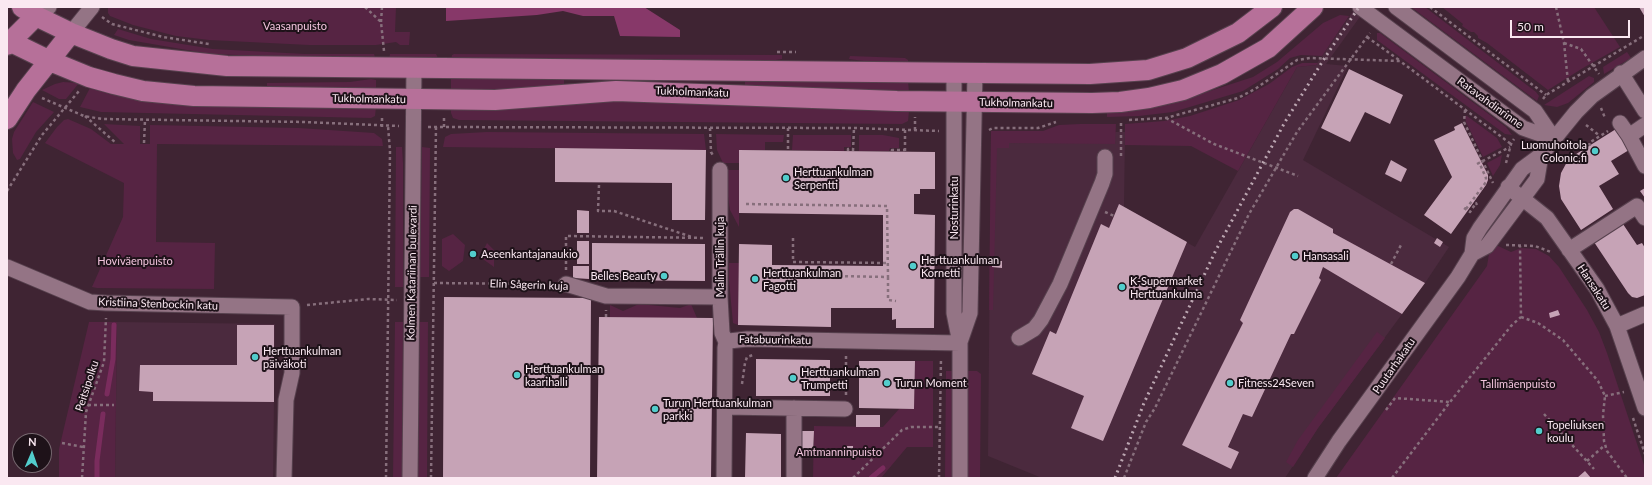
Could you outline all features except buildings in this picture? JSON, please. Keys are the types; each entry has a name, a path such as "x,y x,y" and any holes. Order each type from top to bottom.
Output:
{"main road":[{"name":"Tukholmankatu","path":"36,10 71,33 102,46 133,56 227,66 1090,74 1148,70 1187,58 1219,44 1253,23 1272,7"},
{"name":"Tukholmankatu","path":"8,42 89,77 142,91 167,94 226,97 495,100 624,91 953,102 1120,102 1149,98 1183,90 1222,74 1268,48 1313,7"},
{"path":"8,42 36,10"},
{"path":"7,119 26,90 71,33"}],"street":[{"path":"71,33 92,7"},
{"name":"Ratavahdinrinne","path":"1360,7 1523,128 1554,139"},
{"name":"Ratavahdinrinne","path":"1396,7 1535,111 1554,139"},
{"name":"Puutarhakatu","path":"1472,254 1474,238 1502,188 1522,169 1541,155 1576,112 1592,96 1621,73 1645,58"},
{"name":"Kolmen Katariinan bulevardi","path":"410,478 414,67"},
{"name":"Nosturinkatu","path":"954,73 954,313 960,343 960,478"},
{"name":"Nosturinkatu","path":"960,343 970,313 975,73"},
{"path":"1621,73 1645,110"},
{"path":"1620,123 1629,136 1645,166"},
{"path":"1629,136 1645,125"},
{"name":"Puutarhakatu","path":"1315,478 1339,441 1472,254 1487,246 1537,179 1541,155"},
{"path":"1019,338 1034,329 1041,320 1060,284 1102,183 1105,174 1105,157"},
{"name":"Malin Trällin kuja","path":"720,170 720,297 722,333 726,342"},
{"name":"Hansakatu","path":"1502,188 1522,198 1547,218 1597,289 1617,326 1638,410"},
{"path":"1569,250 1637,206 1645,218"},
{"name":"Kristiina Stenbockin katu","path":"7,267 90,302 292,307"},
{"name":"Elin Sågerin kuja","path":"566,284 606,296 720,297"},
{"path":"284,478 286,400 292,373 292,307"},
{"path":"1617,326 1645,314"},
{"name":"Fatabuurinkatu","path":"724,478 726,342 732,340 747,340 960,343"},
{"path":"724,407 845,409"},
{"path":"794,408 794,478"}],"path":[{"path":"364,7 381,22"},
{"path":"382,7 381,22 384,50"},
{"path":"1430,7 1546,95 1645,35"},
{"path":"1556,7 1564,43 1568,82"},
{"path":"112,24 163,37 216,45"},
{"path":"1124,478 1146,422 1155,408 1249,214 1297,132 1367,37 1511,146 1478,163 1486,178 1486,183 1465,208 1470,212 1476,203"},
{"path":"1564,43 1581,49 1594,67"},
{"path":"376,50 391,50"},
{"path":"776,52 801,52"},
{"path":"1351,60 1400,61"},
{"path":"7,191 42,135 80,90"},
{"path":"38,95 84,116 102,119 305,122 388,126 390,151 386,478"},
{"path":"1465,110 1464,122 1482,161 1502,188"},
{"path":"84,116 116,143"},
{"path":"1166,118 1214,144 1298,176"},
{"path":"144,143 145,120"},
{"path":"1025,122 1025,128"},
{"path":"1590,146 1589,143 1620,123"},
{"path":"1586,124 1600,136"},
{"path":"431,478 436,127 854,128 937,131"},
{"path":"710,128 711,152 720,170"},
{"path":"788,128 788,150"},
{"path":"848,151 848,149 853,150 854,128"},
{"path":"892,151 905,151 905,130"},
{"path":"599,185 598,211 614,211 694,238"},
{"path":"746,204 888,206 888,300 896,301"},
{"path":"566,284 566,236 720,238"},
{"path":"793,238 793,262 888,263"},
{"path":"1493,238 1501,244 1535,246 1552,253"},
{"path":"1391,264 1401,245"},
{"path":"1392,478 1450,402 1511,326 1521,317 1520,246"},
{"path":"781,275 888,277"},
{"name":"Elin Sågerin kuja","path":"434,283 566,284"},
{"path":"292,307 368,299 388,300"},
{"path":"1521,317 1538,323 1563,340 1598,381 1605,396 1603,415 1605,445 1607,451 1627,478"},
{"name":"Peitsipolku","path":"82,478 84,423 88,405 104,362 106,322"},
{"path":"742,407 742,373 745,363 747,357 758,355"},
{"path":"838,356 854,356"},
{"path":"845,409 846,356"},
{"path":"939,478 940,357"},
{"path":"1622,384 1626,398"},
{"path":"1605,396 1624,392"},
{"path":"1386,410 1395,398 1450,402"},
{"path":"88,405 114,405"},
{"path":"1638,410 1645,454"},
{"path":"1544,414 1594,469"},
{"path":"853,478 902,430 911,427 940,427"},
{"path":"62,443 83,447"},
{"path":"1587,461 1605,445"}],"shaded area":[{"path":"446,7 644,7 680,30 680,37 620,36 614,16 583,16 563,11 537,15 446,21"},
{"path":"1356,7 1367,7 1326,64 1348,66 1303,160 1449,247 1425,283 1318,428 1285,478 1042,478 988,456 991,131 1125,132 1124,207 1195,247 1297,67 1316,65"},
{"path":"117,322 275,324 273,478 115,478"}],"green space":[{"name":"Vaasanpuisto","path":"108,7 396,7 395,32 410,32 409,45 400,45 396,42 376,45 309,45 209,40 176,36 133,25 110,16 108,13"},
{"path":"1411,7 1425,7 1536,92 1539,96 1537,101"},
{"path":"1442,7 1594,7 1620,47 1548,90 1487,43 1478,38 1474,32 1471,32 1462,26 1463,24"},
{"path":"1340,15 1349,16 1322,56 1301,55 1290,58 1278,69 1243,91 1173,112 1139,116 1107,117 1107,111 1185,99 1253,77 1277,62 1323,23"},
{"path":"118,29 151,39 213,49 305,54 374,54 376,60 210,54 129,40 114,35"},
{"path":"1377,33 1380,33 1506,127 1512,135 1505,134 1377,40"},
{"path":"1627,52 1631,58 1604,74 1603,67"},
{"path":"390,54 436,54 439,60 389,60"},
{"path":"452,55 782,55 782,59 756,63 451,60"},
{"path":"850,56 905,58 908,60 908,65 886,64 849,59"},
{"path":"1302,63 1318,63 1316,65 1297,67 1238,171 1191,146 1125,145 1125,124 1164,121 1190,116 1239,100 1269,84 1292,67"},
{"path":"1589,76 1594,78 1594,82 1568,103 1557,107 1544,105"},
{"path":"451,77 564,78 564,86 511,91 451,91"},
{"path":"371,79 376,80 376,90 267,89 267,83 350,82"},
{"path":"745,80 908,81 909,92 745,87"},
{"path":"63,82 79,83 66,99 59,99 42,90 55,84"},
{"path":"91,86 376,107 375,116 371,118 101,112 80,107"},
{"path":"589,100 909,111 908,121 902,124 459,120 453,118 451,113 451,109"},
{"path":"33,102 54,112 36,132 20,159 17,160 13,153 12,139 14,132"},
{"path":"1465,116 1497,138 1502,147 1483,157 1466,122"},
{"name":"Hoviväenpuisto","path":"68,119 91,129 111,144 124,144 104,124 140,126 140,144 150,144 150,125 299,128 374,133 382,139 383,146 157,144 156,242 215,243 214,289 97,288 92,287 123,217 124,183 45,143 57,127 64,120"},
{"path":"1116,124 1115,144 1009,143 1009,148 997,148 993,310 989,310 991,131 1043,131 1059,125"},
{"path":"487,132 704,134 706,150 443,147 445,137 451,134"},
{"path":"716,134 784,135 783,142 765,142 765,150 740,150 739,163 723,163 717,150"},
{"path":"793,135 851,135 851,147 844,147 844,151 792,150"},
{"path":"859,135 883,135 899,138 899,148 890,148 889,151 859,151"},
{"path":"396,147 402,147 403,163 403,287 395,287"},
{"path":"422,147 430,148 429,277 420,277"},
{"path":"1502,155 1500,165 1493,176 1487,163"},
{"path":"728,170 739,170 739,227 730,210 726,184"},
{"path":"453,234 465,245 463,261 449,271 442,266 442,239"},
{"path":"487,243 494,250 494,267 480,257"},
{"name":"Tallimäenpuisto","path":"1496,245 1511,252 1521,248 1536,249 1549,256 1559,267 1587,310 1599,332 1607,353 1645,468 1645,478 1336,478 1487,266 1489,254"},
{"path":"729,263 739,263 738,325 733,323"},
{"path":"639,304 680,308 691,304 697,318 610,318 610,305 623,311"},
{"path":"89,322 117,322 115,478 59,478 59,449"},
{"path":"395,322 403,322 402,478 393,478"},
{"path":"420,322 428,322 427,478 418,478"},
{"path":"1377,332 1385,338 1318,428 1293,467 1286,462 1298,440"},
{"name":"Amtmanninpuisto","path":"915,361 933,361 933,447 907,447 881,478 813,478 814,426 883,427 899,409 914,409"},
{"path":"946,371 953,371 952,478 945,478"},
{"path":"968,371 977,371 981,374 980,478 967,478"}],"waterway":[{"path":"107,394 113,359 114,325"},
{"path":"97,478 97,461 103,414"},
{"path":"871,478 883,468"}],"railway":[{"path":"1115,478 1144,403 1215,252 1285,122 1324,59 1359,7"}],"place":[{"name":"Luomuhoitola Colonic.fi","path":"1595,151"},
{"name":"Herttuankulman Serpentti","path":"786,178"},
{"name":"Aseenkantajanaukio","path":"473,254"},
{"name":"Hansasali","path":"1295,256"},
{"name":"Herttuankulman Kornetti","path":"913,266"},
{"name":"Belles Beauty","path":"664,276"},
{"name":"Herttuankulman Fagotti","path":"755,279"},
{"name":"K-Supermarket Herttuankulma","path":"1122,287"},
{"name":"Herttuankulman päiväkoti","path":"255,357"},
{"name":"Herttuankulman kaarihalli","path":"517,375"},
{"name":"Herttuankulman Trumpetti","path":"793,378"},
{"name":"Turun Moment","path":"887,383"},
{"name":"Fitness24Seven","path":"1230,383"},
{"name":"Turun Herttuankulman parkki","path":"655,409"},
{"name":"Topeliuksen koulu","path":"1539,431"}]}
